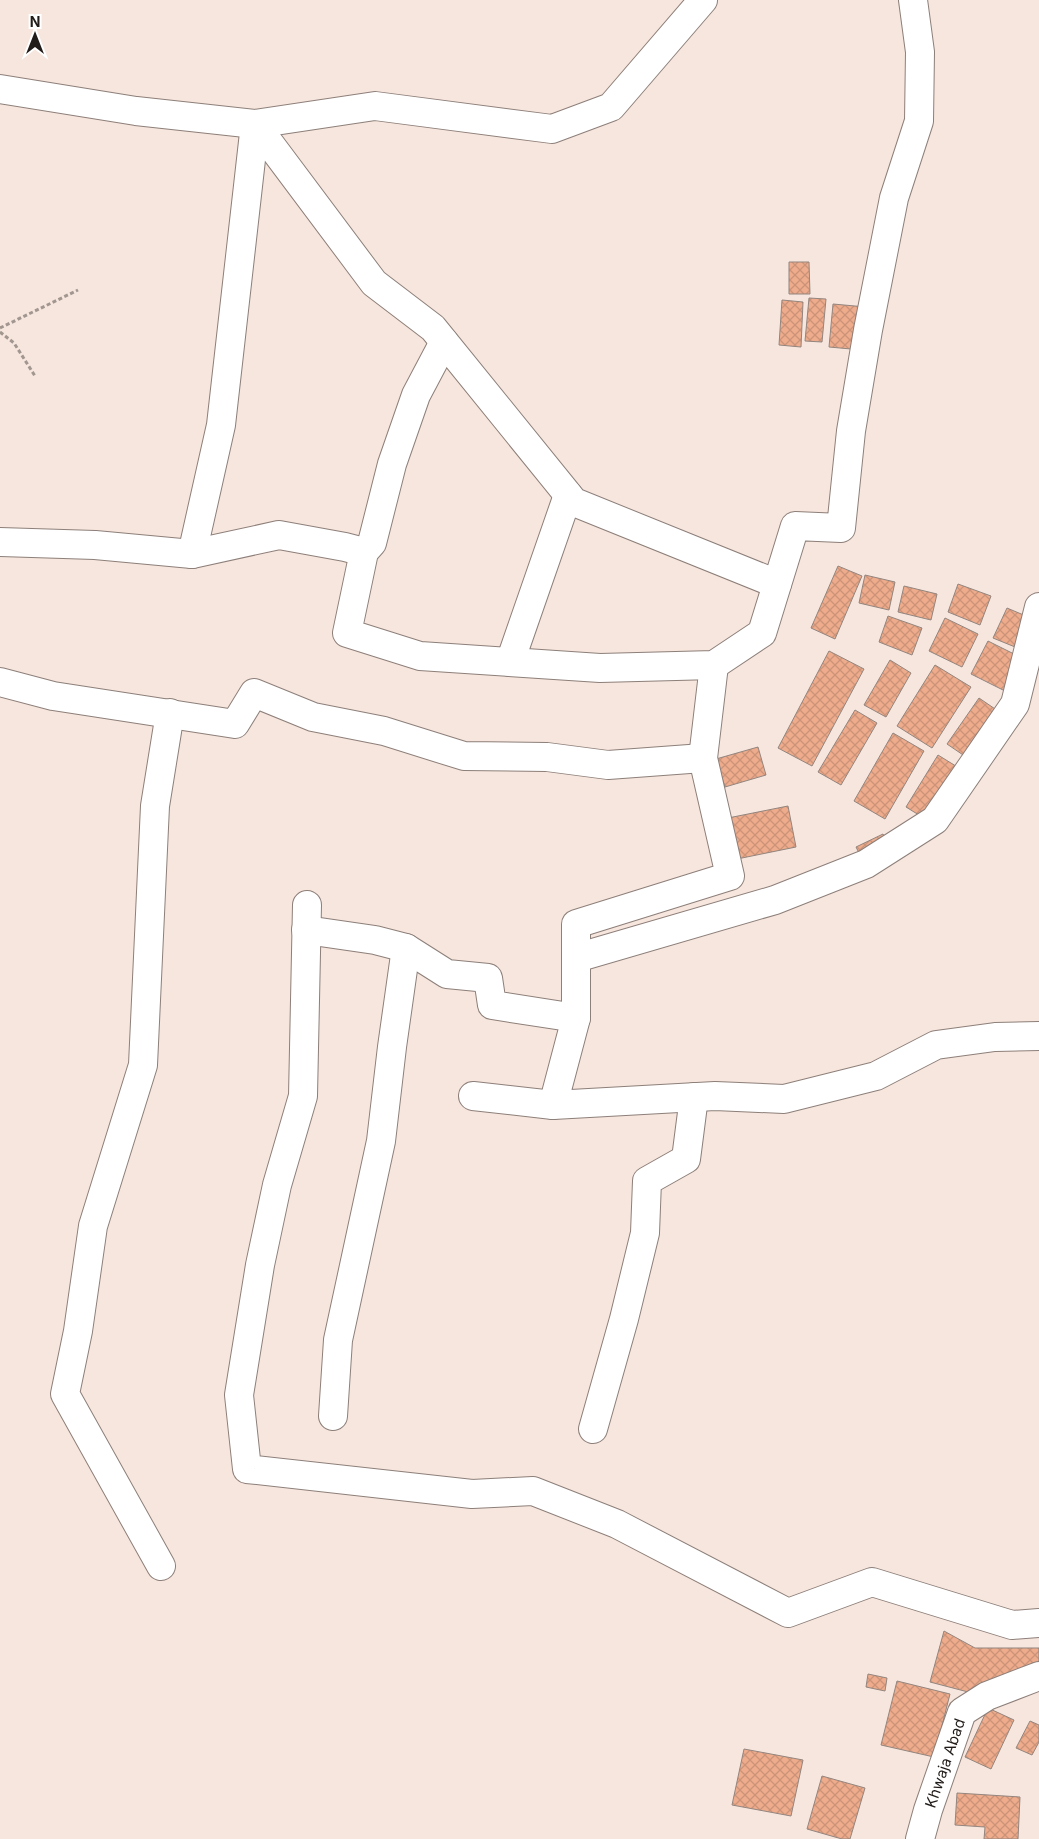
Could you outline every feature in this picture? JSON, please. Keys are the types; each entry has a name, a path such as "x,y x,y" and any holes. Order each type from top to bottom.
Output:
{"street":[{"path":"0,89 136,111 255,124 375,106 552,128 611,107 703,0"},
{"path":"444,342 416,395 392,464 372,543 364,552 347,632 420,656 600,668 714,665 762,633 795,526 841,528 851,431 868,330 894,198 919,121 920,52 913,0"},
{"path":"255,124 374,283 433,328 574,502 777,584"},
{"path":"192,554 221,425 255,124"},
{"path":"510,662 568,495"},
{"path":"0,542 95,545 192,554 279,535 364,552"},
{"path":"576,958 784,896 866,864 935,820 1015,704 1039,607"},
{"path":"553,1105 576,1018 576,924 730,876 703,758 714,665"},
{"path":"0,682 53,696 235,724 254,692 313,717 384,731 464,756 548,757 608,764 703,758"},
{"path":"161,1566 65,1394 78,1330 93,1226 143,1065 154,806 170,713"},
{"path":"576,1018 492,1005 488,978 447,974 406,948 375,940 306,917 304,1096 277,1185 260,1265 238,1395 247,1469 472,1494 533,1491 617,1524 788,1613 872,1582 1012,1625 1039,1623"},
{"path":"333,1416 338,1340 381,1141 406,948"},
{"path":"473,1096 553,1105 715,1096 784,1099 876,1076 936,1045 995,1037 1039,1036"},
{"path":"593,1429 624,1320 645,1233 647,1181 686,1159 694,1097"},
{"name":"Khwaja Abad","path":"920,1839 928,1810 962,1712 987,1696 1039,1676"}],"path":[{"path":"0,328 78,290"},
{"path":"0,332 14,343 35,376"}],"building":[{"path":"789,262 809,262 810,294 789,294"},
{"path":"809,298 826,299 822,342 805,341"},
{"path":"782,300 803,302 801,347 779,345"},
{"path":"833,304 866,307 862,350 829,347"},
{"path":"838,566 862,576 835,639 811,628"},
{"path":"865,575 895,582 889,610 859,603"},
{"path":"958,584 991,596 980,625 948,612"},
{"path":"904,586 937,594 931,620 898,612"},
{"path":"1007,608 1033,619 1020,649 993,638"},
{"path":"888,616 922,628 912,655 879,642"},
{"path":"945,618 978,634 962,667 929,651"},
{"path":"988,641 1026,660 1009,693 971,674"},
{"path":"829,651 864,669 812,766 778,748"},
{"path":"890,660 911,673 886,717 864,705"},
{"path":"935,665 971,687 932,748 897,726"},
{"path":"979,698 1001,713 969,759 947,744"},
{"path":"855,710 877,723 841,785 818,772"},
{"path":"893,733 924,751 885,819 854,801"},
{"path":"758,747 766,775 725,787 716,759"},
{"path":"938,755 959,768 927,820 906,807"},
{"path":"788,806 796,847 737,859 728,818"},
{"path":"883,834 889,846 862,859 856,847"},
{"path":"944,1631 975,1648 1039,1648 1039,1667 972,1693 930,1682"},
{"path":"868,1674 887,1678 885,1691 866,1687"},
{"path":"897,1681 950,1694 934,1757 881,1745"},
{"path":"988,1708 1014,1720 991,1769 965,1757"},
{"path":"1030,1721 1039,1725 1039,1742 1032,1755 1016,1748"},
{"path":"744,1749 803,1760 791,1816 732,1805"},
{"path":"822,1776 865,1788 850,1839 842,1839 807,1829"},
{"path":"957,1793 1020,1797 1018,1839 984,1839 985,1827 955,1825"}]}
